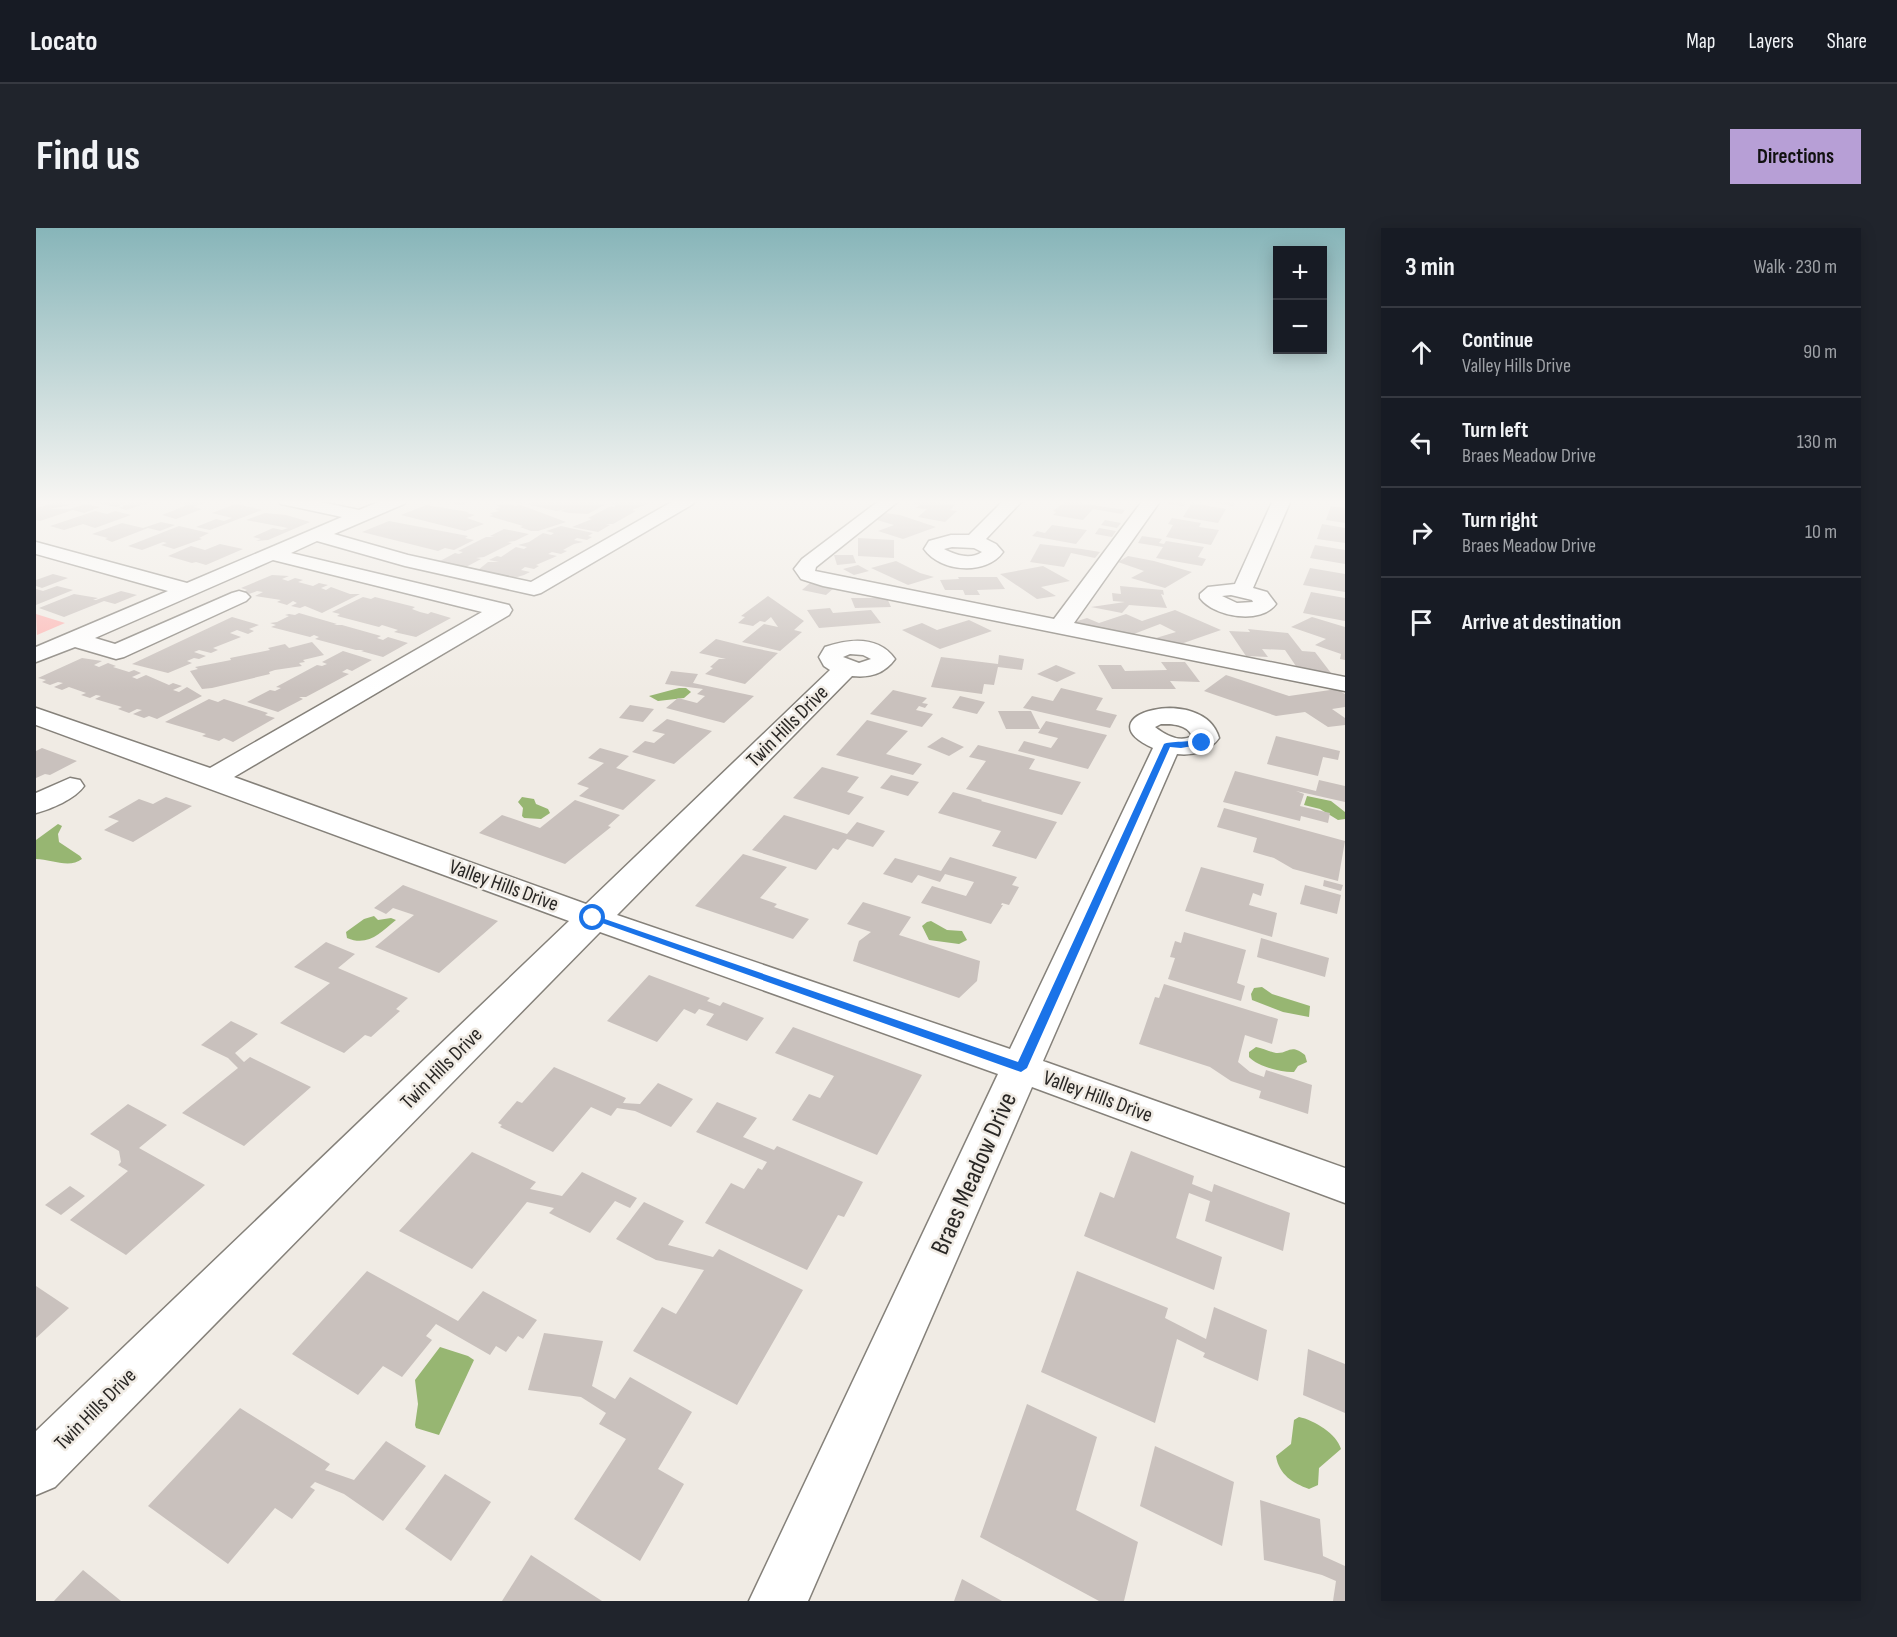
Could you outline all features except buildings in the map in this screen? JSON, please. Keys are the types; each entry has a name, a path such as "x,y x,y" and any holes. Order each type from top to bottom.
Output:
{"street":[{"path":"95,564 189,590"},
{"path":"36,655 248,564"},
{"path":"212,778 501,610 312,564"},
{"path":"423,564 534,589 577,564"},
{"path":"808,564 804,569 808,575 1345,684"},
{"path":"1060,627 1106,564"},
{"path":"1242,590 1254,564"},
{"path":"74,639 116,652 238,597"},
{"path":"163,601 203,613"},
{"name":"Twin Hills Drive","path":"36,1468 846,668"},
{"name":"Valley Hills Drive","path":"36,716 593,918 1021,1068 1345,1186"},
{"name":"Braes Meadow Drive","path":"778,1601 1167,744"},
{"path":"36,804 70,786"}],"shaded area":[{"path":"36,614 65,623 37,635"},
{"path":"686,688 691,692 684,698 658,701 649,696"},
{"path":"1307,796 1331,801 1345,812 1345,819 1338,820 1320,809 1304,805"},
{"path":"522,797 534,799 536,804 548,809 550,813 541,819 524,818 523,808 518,802"},
{"path":"58,824 62,826 58,834 59,842 80,856 82,859 77,862 66,863 36,859 36,840"},
{"path":"374,916 378,920 391,918 396,920 368,940 347,938 346,932 364,919"},
{"path":"931,921 947,930 962,931 967,940 959,944 929,940 922,926"},
{"path":"1262,987 1272,994 1310,1006 1309,1017 1283,1012 1252,1000 1251,994 1254,988"},
{"path":"1256,1047 1276,1053 1293,1049 1305,1055 1307,1062 1298,1066 1294,1072 1270,1068 1249,1057 1249,1052"},
{"path":"440,1347 474,1360 439,1435 416,1428 418,1404 415,1380"},
{"path":"1299,1417 1324,1428 1335,1438 1341,1449 1319,1468 1318,1485 1309,1489 1284,1473 1276,1456 1291,1444 1294,1420"}],"route":[{"path":"593,918 1021,1068 1167,744 1181,746 1202,743"}]}
